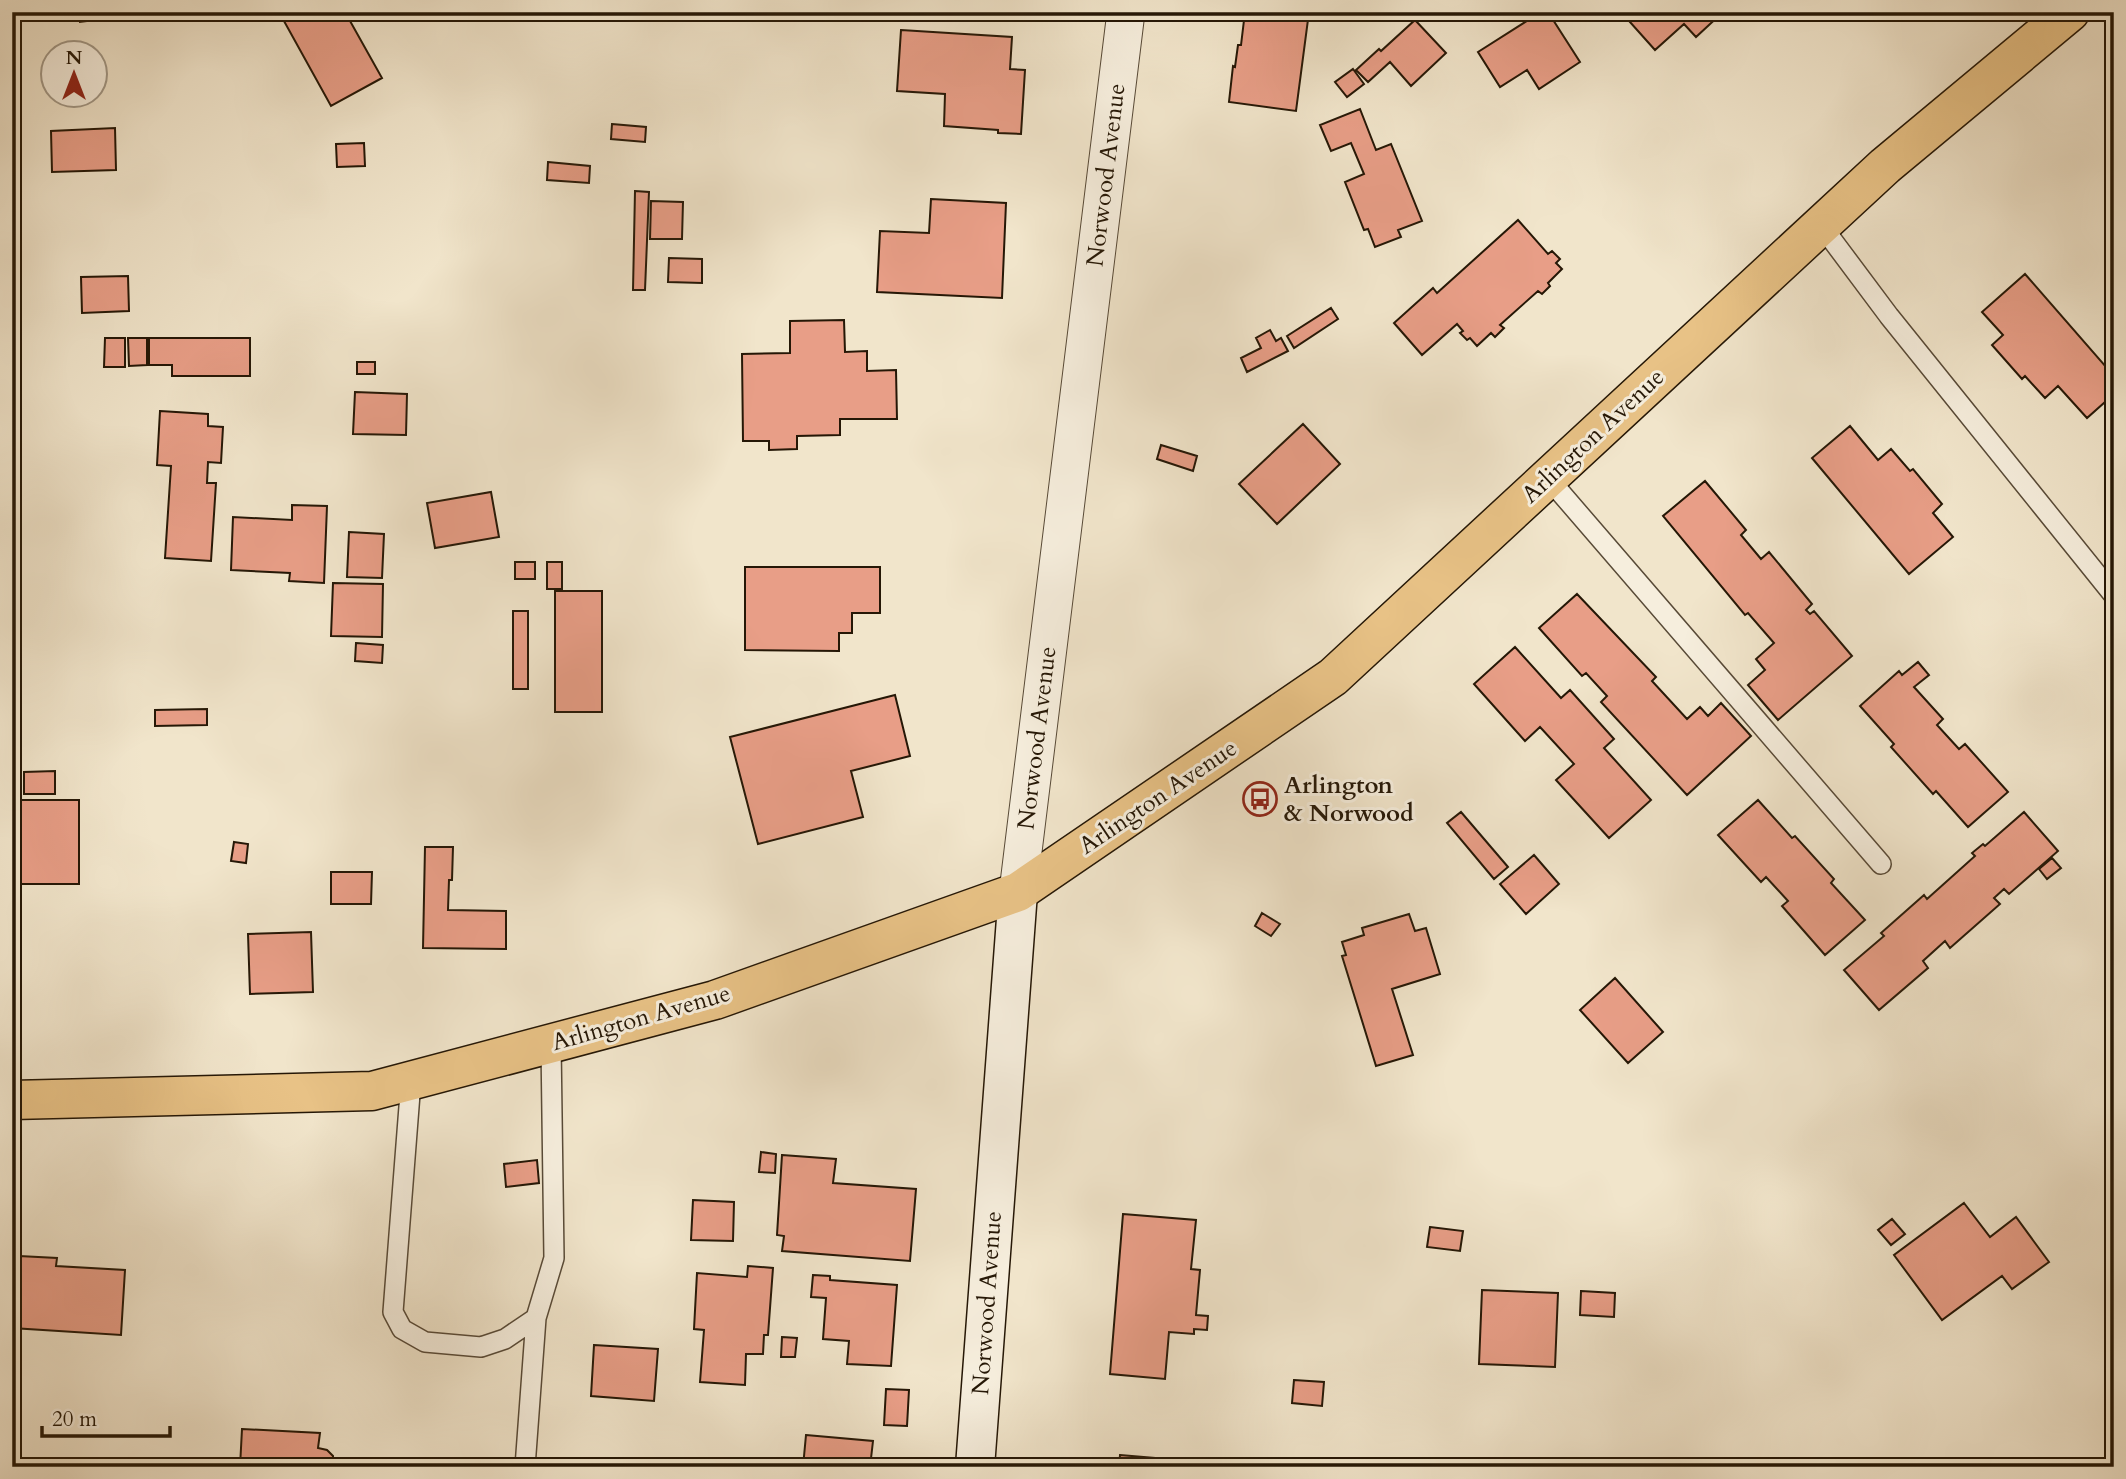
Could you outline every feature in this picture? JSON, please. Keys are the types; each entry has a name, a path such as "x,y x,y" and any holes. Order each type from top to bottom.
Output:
{"main road":[{"name":"Arlington Avenue","path":"12,1100 372,1091 716,1000 1018,891 1333,677 1885,166 2070,12"}],"street":[{"name":"Norwood Avenue","path":"975,1467 1018,891 1126,12"}],"lane":[{"path":"1821,225 1889,316 2112,593"},
{"path":"1548,478 1881,864"},
{"path":"525,1467 536,1318 554,1258 551,1044"},
{"path":"411,1081 393,1312 402,1329 425,1342 481,1347 505,1339 536,1318"}],"building":[{"path":"79,12 95,12 96,20 80,22"},
{"path":"279,12 345,12 382,78 331,106"},
{"path":"1245,12 1309,12 1296,111 1229,102 1233,66 1235,67 1238,45 1241,45"},
{"path":"1541,12 1548,12 1580,62 1539,89 1527,70 1500,87 1478,52"},
{"path":"1621,12 1723,12 1696,37 1684,24 1655,50"},
{"path":"1415,20 1446,53 1411,86 1390,62 1368,82 1356,70"},
{"path":"901,30 1012,37 1010,69 1025,70 1021,134 944,126 945,94 897,91"},
{"path":"1353,69 1364,84 1347,97 1335,82"},
{"path":"1360,109 1376,150 1391,144 1422,221 1398,230 1401,237 1375,247 1368,229 1364,230 1345,182 1364,174 1351,143 1331,151 1320,125"},
{"path":"612,124 646,127 645,142 611,139"},
{"path":"115,128 116,170 52,172 51,131"},
{"path":"364,143 365,166 337,167 336,144"},
{"path":"548,162 590,166 589,183 547,180"},
{"path":"2114,187 2114,201 2107,193"},
{"path":"635,191 649,192 645,290 633,290"},
{"path":"931,199 1006,203 1002,298 877,292 880,231 929,233"},
{"path":"651,201 683,202 682,239 650,239"},
{"path":"1518,220 1548,254 1552,251 1560,259 1556,263 1562,269 1548,283 1550,286 1542,294 1538,291 1500,325 1504,328 1495,337 1491,333 1477,346 1470,338 1467,340 1460,333 1463,331 1457,324 1422,355 1394,323 1433,288 1437,293"},
{"path":"669,258 702,259 702,283 668,282"},
{"path":"2025,274 2114,376 2114,394 2087,418 2058,386 2045,398 2025,376 2022,379 1992,345 2003,335 1982,312"},
{"path":"128,276 129,311 82,313 81,277"},
{"path":"1331,308 1338,319 1294,348 1287,336"},
{"path":"844,320 845,352 867,351 867,371 896,370 897,419 840,419 840,435 797,436 797,449 769,450 769,441 743,441 742,354 790,353 790,321"},
{"path":"1270,330 1276,341 1281,338 1288,351 1247,372 1241,358 1261,348 1256,338"},
{"path":"105,338 125,338 125,367 104,367"},
{"path":"128,338 147,338 147,365 129,366"},
{"path":"149,338 250,338 250,376 172,376 172,365 149,365"},
{"path":"357,362 375,362 375,374 357,374"},
{"path":"355,392 407,394 406,435 353,434"},
{"path":"160,411 208,414 208,426 223,427 221,463 208,462 207,483 216,483 211,561 165,558 171,466 157,465"},
{"path":"1303,424 1340,464 1277,524 1239,484"},
{"path":"1850,426 1878,460 1891,449 1910,471 1913,469 1942,504 1933,513 1953,537 1909,574 1812,458"},
{"path":"1161,445 1197,456 1193,471 1157,459"},
{"path":"1705,481 1746,530 1741,535 1761,559 1769,552 1812,604 1806,610 1810,614 1814,611 1852,656 1778,720 1748,685 1765,670 1756,659 1774,643 1748,613 1745,615 1663,516"},
{"path":"491,492 499,537 435,548 427,503"},
{"path":"292,505 327,506 324,583 289,581 290,573 231,570 233,517 292,520"},
{"path":"349,532 384,534 382,578 347,577"},
{"path":"515,562 535,562 535,579 515,579"},
{"path":"547,562 562,562 562,589 547,589"},
{"path":"745,567 880,567 880,613 852,613 852,633 839,633 839,651 745,650"},
{"path":"333,583 383,584 382,637 331,636"},
{"path":"555,591 602,591 602,712 555,712"},
{"path":"1577,594 1656,677 1652,681 1687,719 1700,707 1708,716 1721,703 1751,736 1687,795 1601,702 1607,696 1586,673 1582,676 1539,628"},
{"path":"513,611 528,611 528,689 513,689"},
{"path":"356,643 383,645 382,663 355,661"},
{"path":"1515,647 1561,698 1570,690 1614,739 1604,748 1651,800 1609,838 1556,780 1574,764 1540,727 1525,741 1474,684"},
{"path":"1918,662 1929,675 1914,687 1943,719 1937,725 1959,749 1965,744 2008,792 1968,827 1936,791 1933,794 1891,747 1894,744 1860,706 1899,671 1902,675"},
{"path":"895,695 910,756 851,771 863,817 758,844 730,737"},
{"path":"207,709 207,725 155,726 155,710"},
{"path":"55,771 55,794 24,794 24,772"},
{"path":"12,800 79,800 79,884 12,884"},
{"path":"1758,800 1834,879 1831,883 1865,920 1825,955 1782,906 1788,901 1766,877 1761,882 1718,835"},
{"path":"1461,812 1508,867 1494,879 1447,823"},
{"path":"2024,812 2058,851 2009,894 2004,889 1994,898 2000,904 1950,948 1945,941 1923,961 1928,968 1879,1010 1844,970 1884,936 1881,933 1924,895 1927,899 1975,856 1972,853 1983,844 1985,846"},
{"path":"234,842 248,844 246,863 231,861"},
{"path":"425,847 453,847 448,910 506,911 506,949 423,948"},
{"path":"1534,855 1559,884 1526,914 1500,884"},
{"path":"2052,858 2061,868 2047,879 2039,869"},
{"path":"331,872 372,872 371,904 331,904"},
{"path":"1262,913 1280,924 1271,936 1255,926"},
{"path":"1409,914 1415,931 1426,928 1440,974 1392,989 1413,1055 1376,1066 1342,956 1346,955 1342,942 1364,935 1362,928"},
{"path":"311,932 313,992 250,994 248,934"},
{"path":"1615,978 1663,1032 1628,1063 1580,1010"},
{"path":"761,1152 776,1154 775,1173 759,1172"},
{"path":"782,1155 836,1159 833,1183 916,1189 910,1261 782,1251 784,1236 777,1235"},
{"path":"537,1160 539,1183 506,1187 504,1164"},
{"path":"693,1200 734,1202 733,1241 691,1240"},
{"path":"1964,1203 1990,1237 2016,1217 2049,1262 2012,1289 2002,1276 1942,1320 1894,1255"},
{"path":"1123,1214 1196,1220 1191,1269 1200,1270 1196,1315 1208,1316 1207,1330 1194,1329 1194,1334 1169,1332 1165,1379 1110,1374"},
{"path":"1892,1219 1905,1234 1891,1245 1878,1230"},
{"path":"1430,1227 1463,1231 1460,1251 1427,1247"},
{"path":"19,1256 57,1258 56,1266 125,1270 121,1335 12,1328 12,1276 18,1277"},
{"path":"748,1266 773,1268 768,1335 764,1335 763,1354 746,1354 745,1385 700,1382 704,1330 694,1329 697,1273 747,1277"},
{"path":"813,1275 830,1276 830,1280 897,1285 891,1366 847,1364 849,1341 823,1339 826,1298 811,1297"},
{"path":"1482,1290 1558,1293 1555,1367 1479,1364"},
{"path":"1581,1291 1615,1293 1614,1317 1580,1315"},
{"path":"782,1337 797,1338 795,1357 781,1357"},
{"path":"594,1345 658,1349 654,1401 591,1396"},
{"path":"1294,1380 1324,1382 1322,1406 1292,1403"},
{"path":"886,1389 909,1390 907,1426 884,1425"},
{"path":"242,1429 320,1433 318,1448 327,1450 333,1456 333,1464 331,1467 240,1467"},
{"path":"806,1435 873,1441 870,1467 803,1467"},
{"path":"1120,1455 1190,1461 1190,1467 1119,1467"},
{"path":"583,1462 596,1463 596,1467 582,1467"}],"place":[{"name":"Arlington & Norwood","path":"1260,799"}]}
